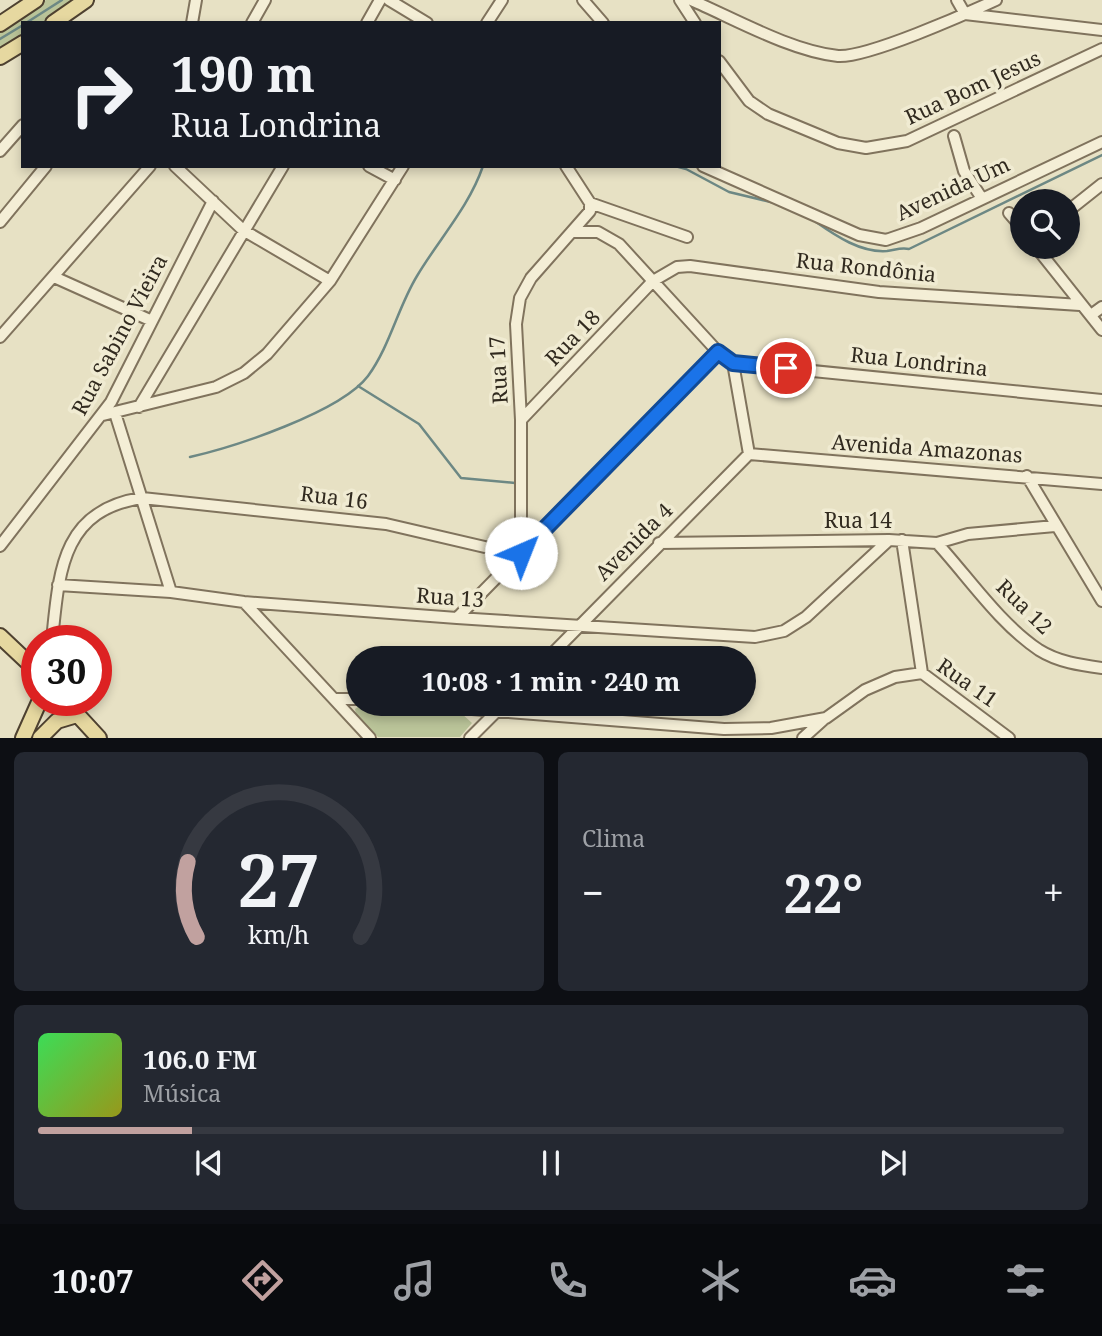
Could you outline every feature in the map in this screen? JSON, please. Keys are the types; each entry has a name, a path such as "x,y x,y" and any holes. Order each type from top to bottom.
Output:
{"main road":[{"path":"0,24 36,0"},
{"path":"56,21 86,0"},
{"path":"0,57 21,44"},
{"path":"0,636 21,656"},
{"path":"23,737 33,716"},
{"path":"40,737 57,721 74,716"},
{"path":"78,716 99,737"}],"street":[{"path":"192,21 196,0"},
{"path":"252,21 265,0"},
{"path":"368,21 380,0"},
{"path":"389,0 424,21"},
{"path":"488,21 502,0"},
{"path":"583,0 601,21"},
{"path":"680,0 694,21"},
{"path":"691,0 813,51 841,56 865,52 996,0"},
{"path":"957,0 965,14"},
{"path":"965,14 1102,30"},
{"name":"Rua Bom Jesus","path":"721,64 749,101 768,114 838,143 866,148 907,141 1102,49"},
{"path":"0,151 21,127"},
{"path":"954,136 964,170 981,197"},
{"name":"Avenida Um","path":"708,168 859,235 886,240 921,228 981,197 1102,142"},
{"path":"0,222 44,168"},
{"path":"0,337 148,168"},
{"path":"177,168 243,230 330,281"},
{"path":"139,407 282,168"},
{"path":"373,168 395,180"},
{"path":"171,592 142,498 109,414 216,387 244,373 267,354 330,281 402,168"},
{"path":"567,168 590,207 687,237"},
{"path":"1080,201 1102,184"},
{"name":"Rua Sabino Vieira","path":"0,546 109,414 152,321 213,201"},
{"name":"Rua 17","path":"520,554 521,420 516,324 520,298 531,278 573,232 590,207"},
{"path":"573,232 598,232 608,236 718,352 733,363 748,454"},
{"path":"1045,259 1102,330"},
{"name":"Rua Rondônia","path":"653,281 677,267 690,266 880,292 1080,305"},
{"path":"54,276 152,321"},
{"name":"Rua 18","path":"521,420 653,281"},
{"path":"1091,315 1102,307"},
{"path":"457,618 718,352"},
{"name":"Rua Londrina","path":"733,363 1102,400"},
{"name":"Avenida Amazonas","path":"748,454 1102,484"},
{"name":"Avenida 4","path":"560,646 748,454"},
{"path":"1027,476 1055,526 1096,577 1102,601"},
{"path":"54,625 62,563 73,539 93,516 120,501 142,498"},
{"name":"Rua 16","path":"142,498 386,524 520,554"},
{"name":"Rua 14","path":"659,543 890,540 937,543 968,534 1055,526"},
{"name":"Rua 13","path":"58,585 171,592 244,602 457,618 755,637 784,631 806,617 890,540"},
{"path":"902,540 922,673"},
{"name":"Rua 12","path":"937,543 1012,626 1040,651 1069,663 1102,668"},
{"path":"244,602 370,737"},
{"name":"Rua 11","path":"585,716 724,729 771,728 825,718 865,690 895,677 922,673 1009,737"},
{"path":"335,699 346,699"},
{"path":"470,737 492,716"},
{"path":"803,737 825,718"}],"green space":[{"path":"46,0 76,0 45,21 21,21 21,36 0,49 0,29"},
{"path":"358,716 464,716 472,723 460,737 378,737"}],"waterway":[{"path":"29,21 62,0"},
{"path":"0,39 21,26"},
{"path":"816,222 840,238 868,249 909,249 1102,155"},
{"path":"190,457 259,436 311,415 335,402 368,376 382,352 410,288 462,209 482,168"},
{"path":"682,168 729,192 775,203"},
{"path":"358,386 419,424 461,478 515,483"}],"route":[{"path":"521,553 718,352 733,363 786,368"}]}
